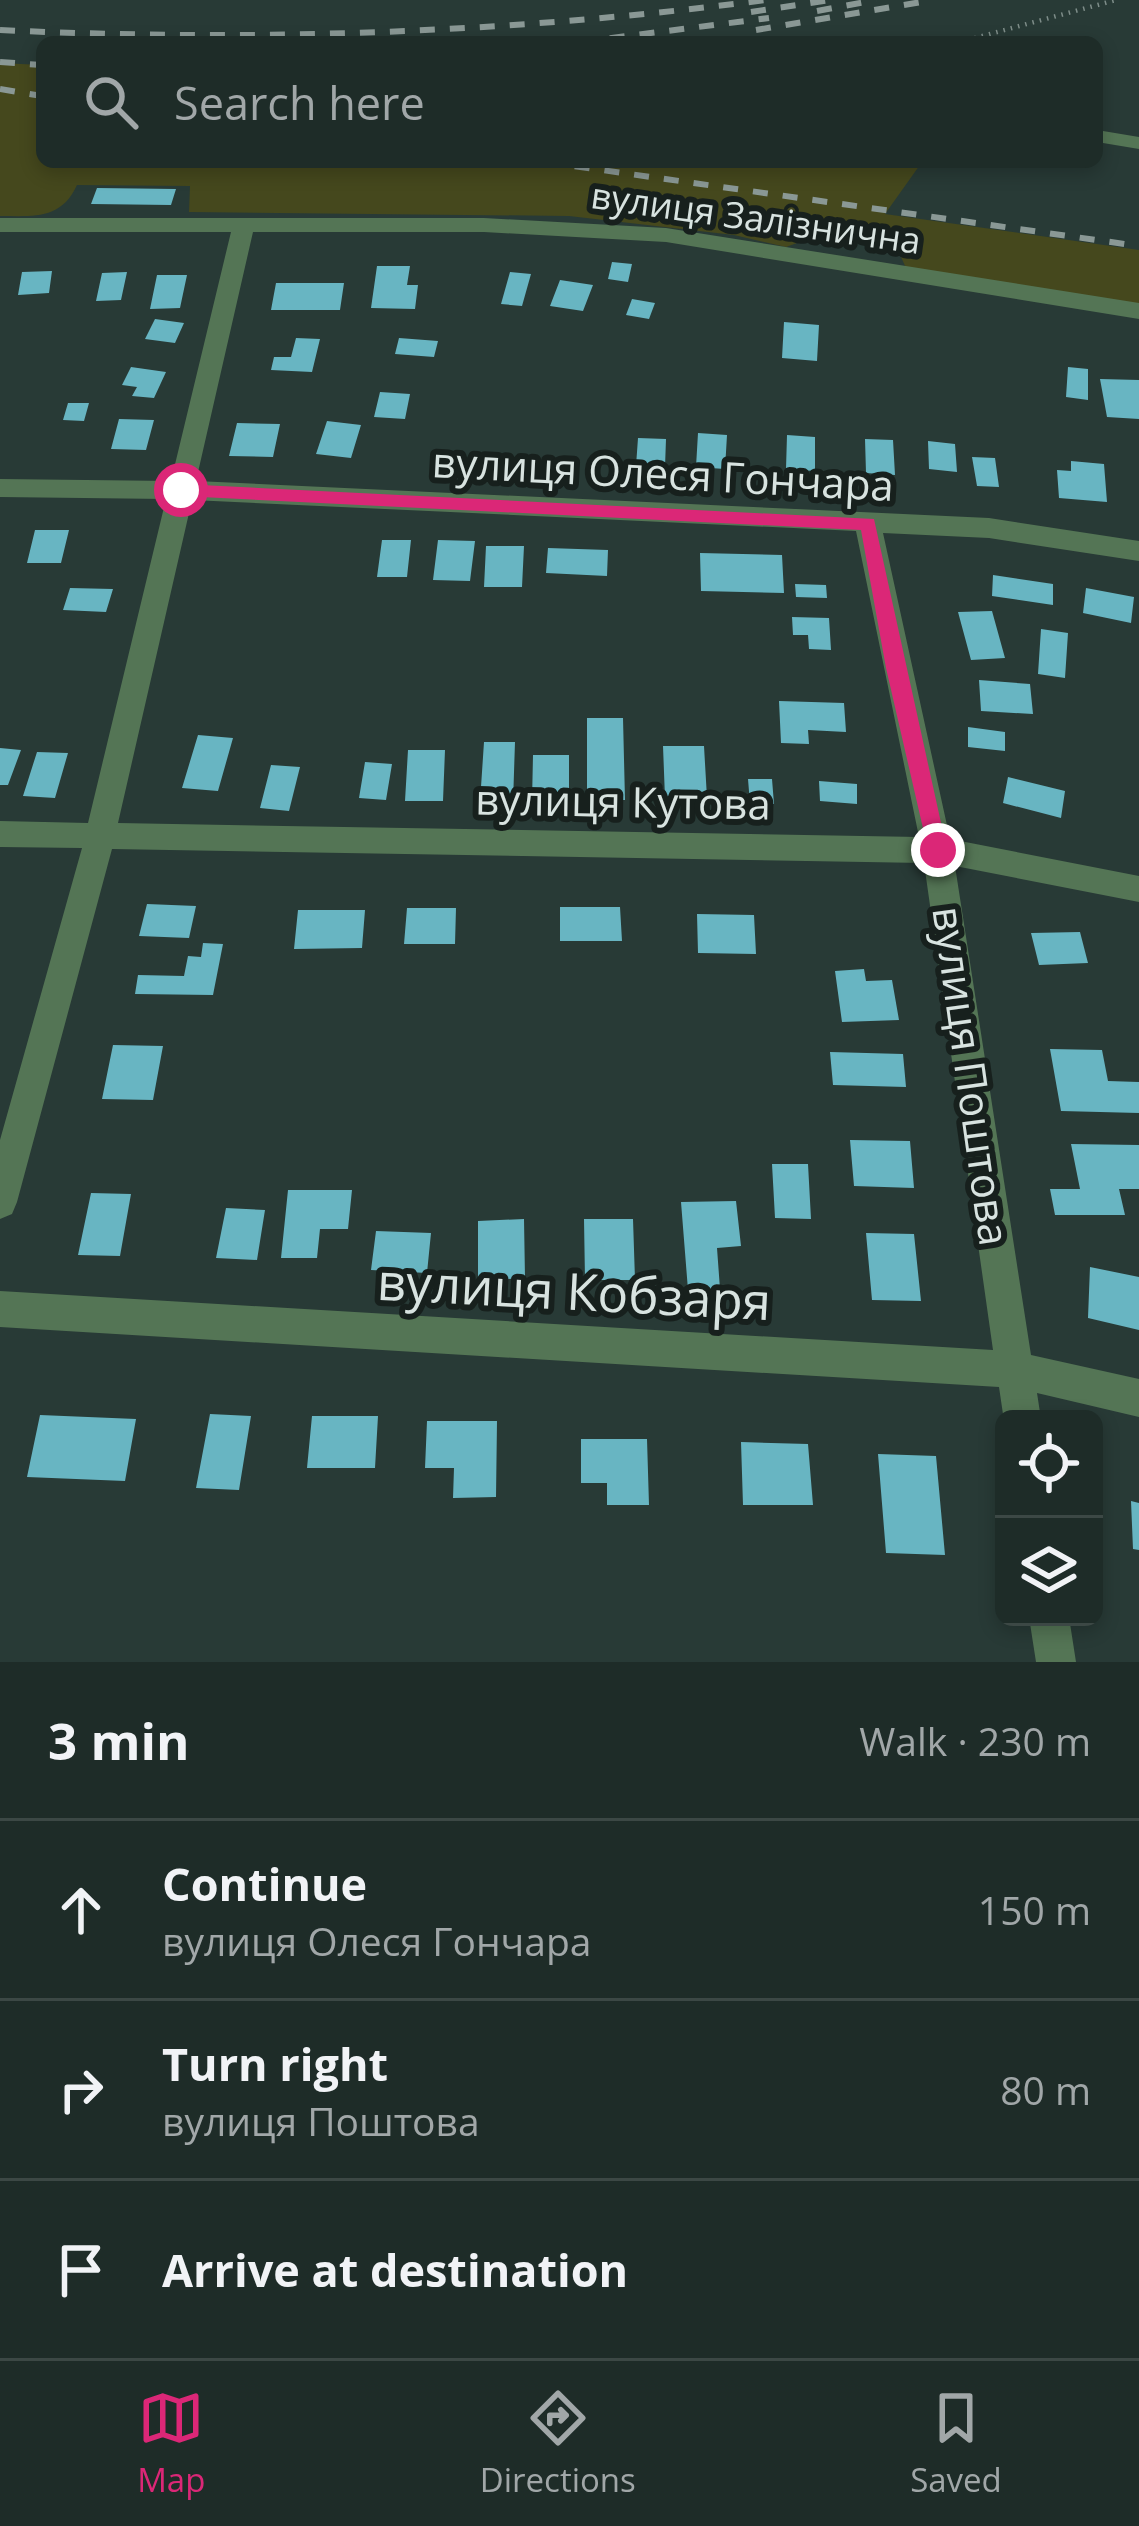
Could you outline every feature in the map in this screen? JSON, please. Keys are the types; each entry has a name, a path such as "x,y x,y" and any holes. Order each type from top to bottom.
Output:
{"street":[{"path":"1103,137 1139,143"},
{"name":"вулиця Залізнична","path":"0,225 484,225 666,235 1139,311"},
{"path":"0,1202 101,833 243,227"},
{"name":"вулиця Олеся Гончара","path":"0,488 181,490 988,528 1139,551"},
{"name":"вулиця Поштова","path":"868,524 895,668 938,850 1021,1410"},
{"name":"вулиця Кутова","path":"0,834 938,850 1139,889"},
{"name":"вулиця Кобзаря","path":"0,1309 1015,1370 1139,1398"},
{"path":"1050,1626 1056,1662"}],"path":[{"path":"982,36 1116,0"}],"green space":[{"path":"0,63 36,65 36,168 918,168 885,214 1139,250 1139,305 906,268 893,239 827,232 786,247 734,235 569,216 189,212 190,186 77,185 55,210 0,216"}],"building":[{"path":"97,188 176,189 171,205 91,204"},
{"path":"612,262 632,264 628,282 608,279"},
{"path":"377,266 410,266 407,285 418,285 415,309 371,308"},
{"path":"52,271 49,293 18,295 22,272"},
{"path":"127,272 121,300 96,301 102,273"},
{"path":"510,272 531,274 522,306 501,304"},
{"path":"157,275 187,275 180,308 150,309"},
{"path":"560,280 593,285 583,311 550,306"},
{"path":"276,283 344,283 340,310 271,310"},
{"path":"632,299 655,303 649,319 626,315"},
{"path":"155,319 184,323 175,343 145,339"},
{"path":"784,322 819,325 817,361 782,358"},
{"path":"296,338 320,339 312,372 271,370 274,357 291,357"},
{"path":"399,338 438,341 434,357 395,354"},
{"path":"131,367 166,372 154,398 132,396 137,387 122,385"},
{"path":"1068,367 1088,369 1088,400 1066,397"},
{"path":"1100,379 1139,380 1139,419 1107,417"},
{"path":"380,392 410,394 405,419 374,417"},
{"path":"68,403 89,403 84,421 63,420"},
{"path":"119,419 154,420 146,450 111,449"},
{"path":"327,421 361,425 351,458 316,454"},
{"path":"237,423 280,424 273,457 229,456"},
{"path":"698,433 727,435 725,469 696,467"},
{"path":"787,435 815,437 815,471 786,469"},
{"path":"638,438 666,439 665,467 636,466"},
{"path":"865,439 893,440 895,475 866,473"},
{"path":"928,441 955,444 957,472 929,469"},
{"path":"972,457 995,458 999,487 977,486"},
{"path":"1071,461 1104,464 1107,502 1059,498 1057,470 1071,471"},
{"path":"35,530 69,530 61,563 27,563"},
{"path":"382,540 411,540 407,577 377,577"},
{"path":"438,540 475,541 470,581 433,580"},
{"path":"486,546 524,546 522,587 484,587"},
{"path":"548,548 608,550 607,576 546,573"},
{"path":"700,553 782,555 784,593 701,591"},
{"path":"993,575 1053,584 1053,605 992,596"},
{"path":"795,584 826,585 827,598 796,597"},
{"path":"70,588 113,589 106,612 63,610"},
{"path":"1086,588 1134,597 1131,623 1083,613"},
{"path":"992,611 1005,658 971,660 958,612"},
{"path":"792,617 829,618 831,650 809,649 808,635 793,635"},
{"path":"1041,629 1068,633 1065,678 1038,674"},
{"path":"979,680 1030,684 1033,714 981,711"},
{"path":"779,701 844,703 846,732 808,730 809,744 781,743"},
{"path":"587,718 623,718 625,800 587,800"},
{"path":"968,727 1005,732 1005,751 968,747"},
{"path":"198,735 233,738 218,791 182,788"},
{"path":"484,742 515,742 513,803 480,802"},
{"path":"663,746 704,746 707,798 665,798"},
{"path":"0,748 21,750 8,785 0,785"},
{"path":"408,750 445,750 443,801 405,801"},
{"path":"37,752 68,753 55,798 23,796"},
{"path":"533,755 569,755 569,802 532,802"},
{"path":"365,762 392,764 386,800 359,798"},
{"path":"271,765 300,767 289,811 260,808"},
{"path":"1008,777 1065,791 1061,818 1003,803"},
{"path":"748,779 772,779 774,804 750,804"},
{"path":"819,781 857,784 857,804 820,801"},
{"path":"147,904 196,906 189,938 139,936"},
{"path":"560,907 620,907 622,941 560,941"},
{"path":"407,908 456,908 455,944 404,944"},
{"path":"298,910 365,910 362,948 294,949"},
{"path":"697,914 754,915 756,954 698,953"},
{"path":"1080,932 1088,963 1039,965 1031,933"},
{"path":"203,943 223,944 213,995 135,994 138,975 184,976 188,956 201,957"},
{"path":"864,969 866,981 892,980 899,1020 842,1022 835,971"},
{"path":"113,1045 163,1046 153,1100 102,1099"},
{"path":"1050,1049 1102,1050 1108,1081 1139,1082 1139,1113 1061,1111"},
{"path":"830,1052 903,1054 906,1087 833,1085"},
{"path":"850,1140 910,1141 914,1188 854,1186"},
{"path":"1071,1144 1139,1145 1139,1189 1119,1189 1125,1215 1055,1215 1050,1189 1080,1189"},
{"path":"772,1164 808,1164 811,1219 775,1218"},
{"path":"288,1190 352,1190 348,1229 320,1229 317,1258 281,1258"},
{"path":"91,1193 131,1194 120,1256 78,1255"},
{"path":"736,1201 741,1246 717,1248 720,1289 688,1290 681,1202"},
{"path":"226,1208 265,1210 257,1260 216,1258"},
{"path":"524,1219 525,1278 478,1281 478,1221"},
{"path":"584,1219 633,1219 635,1280 585,1280"},
{"path":"376,1231 431,1233 427,1273 371,1270"},
{"path":"866,1233 914,1234 921,1301 872,1300"},
{"path":"1090,1267 1139,1277 1139,1330 1088,1318"},
{"path":"210,1414 251,1416 239,1490 196,1488"},
{"path":"40,1415 136,1419 125,1481 27,1477"},
{"path":"312,1416 378,1416 375,1468 307,1468"},
{"path":"427,1421 497,1421 496,1497 453,1498 454,1468 425,1468"},
{"path":"581,1439 647,1439 649,1505 607,1505 607,1483 581,1483"},
{"path":"741,1442 808,1444 813,1505 743,1505"},
{"path":"878,1454 936,1456 945,1555 886,1553"},
{"path":"1131,1501 1139,1503 1139,1550 1133,1549"}],"railway":[{"path":"0,30 192,35 384,32 575,20 766,0"},
{"path":"751,12 830,0"},
{"path":"817,11 876,0"},
{"path":"756,30 933,0"},
{"path":"627,36 769,18"},
{"path":"0,62 36,65"},
{"path":"0,89 36,95"},
{"path":"587,168 1139,246"}],"route":[{"path":"181,490 868,524 895,668 938,850"}]}
